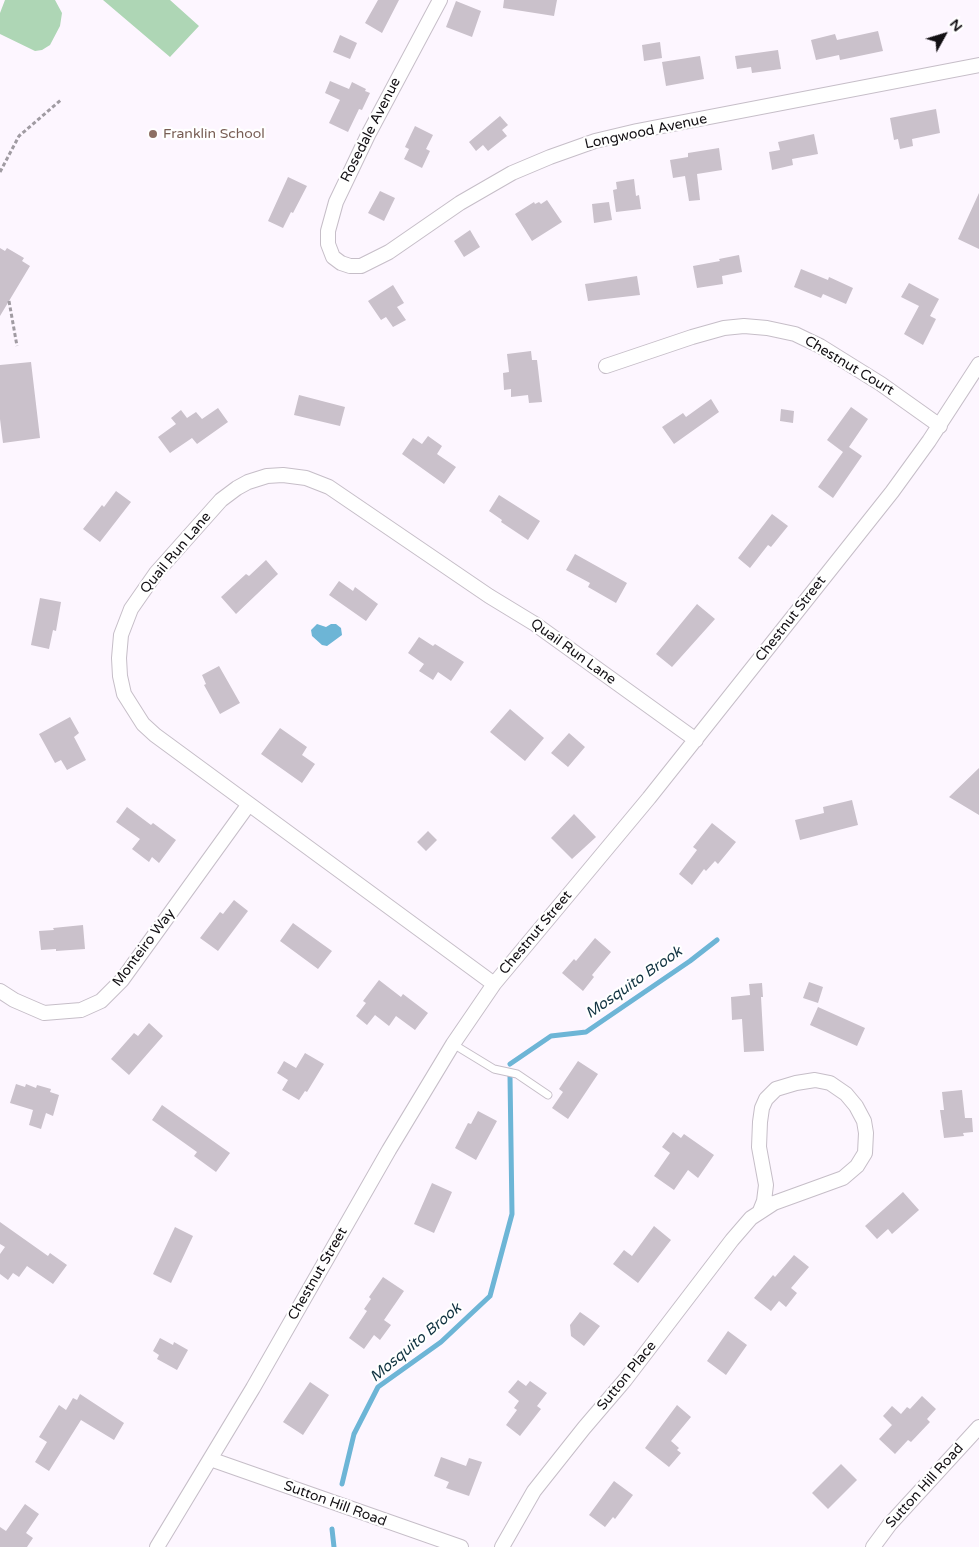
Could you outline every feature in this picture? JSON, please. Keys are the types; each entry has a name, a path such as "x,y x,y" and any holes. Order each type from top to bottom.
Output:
{"street":[{"name":"Rosedale Avenue","path":"341,263 333,257 328,244 328,231 336,202 368,135 440,0"},
{"name":"Longwood Avenue","path":"341,263 350,266 361,266 370,262 495,182 550,157 595,141 637,131 979,65"},
{"name":"Chestnut Court","path":"606,366 724,328 744,326 768,328 795,334 820,346 880,384 940,426"},
{"name":"Chestnut Street","path":"156,1547 279,1343 389,1150 453,1044 494,984 621,833 901,480 940,426 979,364"},
{"name":"Quail Run Lane","path":"494,984 155,735 143,724 124,694 118,658 121,634 132,609 156,573 221,500 248,482 267,476 283,475 306,478 329,487 489,596 535,624 696,740"},
{"name":"Monteiro Way","path":"0,990 14,1000 44,1013 81,1010 100,1001 122,980 249,804"},
{"name":"Sutton Place","path":"502,1547 534,1491 625,1380 751,1218 769,1205 788,1196 843,1178 861,1160 865,1153 866,1134 864,1121 856,1106 846,1094 830,1083 815,1080 796,1082 776,1089 766,1099 762,1108 760,1122 759,1147 766,1185 764,1201 760,1211"},
{"name":"Sutton Hill Road","path":"872,1547 890,1524 979,1427"},
{"name":"Sutton Hill Road","path":"210,1459 461,1547"}],"lane":[{"path":"453,1044 494,1068 517,1074 548,1095"}],"path":[{"path":"0,172 19,136 62,99"},
{"path":"9,301 18,346"}],"green space":[{"path":"5,0 55,0 62,13 60,26 50,45 42,50 35,51 0,34 0,13"},
{"path":"103,0 170,0 199,26 170,57"}],"water":[{"path":"317,624 326,627 336,624 341,628 342,635 327,646 322,645 312,636 311,630"}],"building":[{"path":"378,0 399,0 382,33 365,23"},
{"path":"504,0 557,0 554,16 503,8"},
{"path":"456,1 481,11 472,37 446,27"},
{"path":"878,31 883,51 840,60 839,55 816,60 811,40 835,34 837,40"},
{"path":"340,35 357,43 350,59 333,52"},
{"path":"660,42 662,58 644,61 642,45"},
{"path":"778,50 781,69 752,73 751,67 737,69 735,56"},
{"path":"700,56 704,79 666,86 662,62"},
{"path":"330,81 349,89 352,82 370,93 362,110 359,109 348,132 329,123 340,100 325,93"},
{"path":"936,109 940,133 912,139 913,146 900,149 898,139 894,140 890,118"},
{"path":"500,116 508,125 502,130 507,136 488,151 483,145 476,151 469,142"},
{"path":"415,126 433,135 426,149 430,151 422,168 404,159 409,149 405,147"},
{"path":"814,134 818,154 792,159 793,165 772,170 769,152 780,150 778,142"},
{"path":"719,148 722,170 697,174 700,200 689,201 685,176 673,178 670,160 688,157 688,153"},
{"path":"288,177 307,186 283,228 268,221"},
{"path":"634,179 636,196 639,195 641,209 616,212 613,190 617,189 616,182"},
{"path":"380,191 395,198 384,221 368,213"},
{"path":"979,193 979,249 958,239"},
{"path":"547,200 562,222 532,241 515,214 534,202 535,204 539,202 541,204"},
{"path":"609,202 612,220 594,223 592,204"},
{"path":"470,230 480,247 464,257 454,241"},
{"path":"0,248 5,251 7,248 24,258 22,261 30,266 0,316"},
{"path":"739,255 742,272 722,276 723,284 697,288 693,266"},
{"path":"801,269 828,280 829,277 853,288 846,304 823,294 821,298 794,287"},
{"path":"637,276 640,295 588,301 585,284"},
{"path":"909,283 939,299 930,316 936,319 923,345 904,334 919,306 901,297"},
{"path":"393,285 404,303 397,307 406,320 393,327 386,317 381,320 368,301"},
{"path":"531,351 532,360 537,360 542,402 529,403 528,395 511,397 511,389 504,390 503,373 509,372 507,354"},
{"path":"31,362 40,438 3,443 0,419 0,365"},
{"path":"299,395 345,407 340,426 294,415"},
{"path":"711,399 719,412 674,444 662,427 683,413 686,417"},
{"path":"851,407 868,419 849,447 862,456 833,498 818,487 843,452 827,440"},
{"path":"218,408 228,422 197,444 192,438 170,453 158,437 176,424 171,418 181,410 187,418 196,412 202,419"},
{"path":"781,409 794,411 793,423 780,421"},
{"path":"428,436 442,446 437,454 456,467 444,484 402,454 413,438 422,444"},
{"path":"116,491 131,502 100,542 83,529"},
{"path":"499,495 540,521 528,540 501,522 502,520 489,511"},
{"path":"772,514 788,526 771,547 768,545 750,568 738,558"},
{"path":"575,554 627,583 616,603 588,587 590,583 566,570"},
{"path":"266,560 278,574 236,614 221,597 246,574 249,576"},
{"path":"339,581 353,591 355,587 378,604 366,621 329,595"},
{"path":"40,598 61,602 56,631 53,630 49,649 31,645"},
{"path":"697,604 715,619 672,667 656,654"},
{"path":"419,637 433,646 435,644 464,662 451,681 438,672 433,680 419,671 424,664 408,653"},
{"path":"219,666 240,703 220,714 204,685 206,684 202,675"},
{"path":"510,709 544,738 525,761 490,732"},
{"path":"70,717 79,733 74,737 86,760 67,770 61,760 55,763 39,734"},
{"path":"280,728 307,747 302,755 315,764 302,783 261,754"},
{"path":"569,733 585,747 568,767 551,753"},
{"path":"979,768 979,815 949,797"},
{"path":"852,800 858,825 800,840 795,820 824,813 823,807"},
{"path":"127,807 151,825 153,823 176,840 159,863 152,857 149,862 132,849 140,839 116,822"},
{"path":"574,814 596,837 572,859 551,838"},
{"path":"712,823 736,842 718,864 715,861 706,871 704,869 692,885 679,874 697,850 693,847"},
{"path":"428,831 437,840 426,851 417,842"},
{"path":"234,900 248,911 218,951 200,938 220,912 223,914"},
{"path":"293,923 332,951 318,969 280,941"},
{"path":"83,925 85,949 41,950 39,931"},
{"path":"595,938 611,952 592,975 594,977 583,991 562,973 574,959 576,961"},
{"path":"379,980 401,997 403,994 428,1013 415,1030 396,1016 389,1026 375,1015 367,1025 356,1016 366,1003 363,1001"},
{"path":"809,982 823,987 818,1003 803,998"},
{"path":"762,983 764,1051 744,1052 742,1019 732,1020 731,997 750,995 749,984"},
{"path":"818,1007 865,1028 857,1046 810,1025"},
{"path":"149,1023 163,1036 129,1075 111,1059 134,1033 138,1036"},
{"path":"305,1053 324,1064 307,1092 305,1091 299,1100 282,1090 288,1080 277,1073 284,1061 296,1068"},
{"path":"578,1061 598,1074 568,1119 552,1108 563,1092 559,1089"},
{"path":"16,1084 25,1087 26,1084 36,1088 37,1085 51,1089 50,1092 59,1095 53,1116 46,1113 41,1129 29,1125 33,1110 10,1103"},
{"path":"962,1090 965,1118 972,1118 973,1132 963,1133 964,1136 944,1138 940,1110 944,1110 942,1092"},
{"path":"162,1105 230,1153 216,1172 194,1156 197,1152 152,1120"},
{"path":"478,1111 497,1121 476,1160 455,1148 468,1123 471,1124"},
{"path":"673,1132 681,1138 684,1134 714,1155 698,1178 688,1170 674,1190 654,1176 670,1153 662,1147"},
{"path":"432,1183 452,1192 434,1233 414,1224"},
{"path":"903,1192 919,1210 892,1234 888,1229 877,1239 865,1226"},
{"path":"0,1222 48,1256 50,1253 67,1265 53,1284 27,1266 19,1277 13,1273 8,1280 0,1274 0,1254 5,1247 0,1244"},
{"path":"654,1226 671,1240 638,1283 613,1264 624,1250 632,1256"},
{"path":"175,1227 193,1236 171,1283 153,1274"},
{"path":"794,1255 809,1267 791,1288 797,1293 786,1307 779,1301 771,1311 754,1298 773,1275 775,1277"},
{"path":"383,1277 404,1291 384,1320 391,1325 380,1340 374,1335 364,1349 349,1338 367,1311 364,1309 371,1299 369,1297"},
{"path":"580,1312 600,1326 584,1346 571,1336 570,1325"},
{"path":"728,1331 747,1345 726,1375 707,1361"},
{"path":"160,1338 173,1345 174,1342 188,1350 177,1370 157,1359 159,1355 153,1351"},
{"path":"518,1380 526,1386 530,1381 547,1393 537,1406 541,1409 520,1436 506,1425 517,1410 514,1408 519,1401 508,1392"},
{"path":"310,1382 329,1395 303,1435 283,1422"},
{"path":"80,1394 124,1423 114,1440 81,1420 49,1471 35,1462 47,1442 39,1437 59,1405 66,1410 73,1398 77,1400"},
{"path":"922,1396 936,1409 927,1419 930,1422 911,1442 908,1440 895,1454 879,1439 892,1425 883,1416 892,1406 901,1414 907,1407 910,1409"},
{"path":"677,1405 691,1417 671,1441 679,1448 677,1450 681,1453 669,1467 645,1448"},
{"path":"441,1457 466,1466 469,1458 482,1462 469,1496 446,1488 449,1482 434,1476"},
{"path":"841,1464 857,1480 828,1509 812,1493"},
{"path":"614,1481 633,1495 615,1519 613,1517 605,1527 589,1515"},
{"path":"25,1504 39,1514 26,1533 33,1538 27,1547 0,1547 0,1527 6,1531"}],"waterway":[{"name":"Mosquito Brook","path":"510,1064 551,1036 586,1032 690,961 717,940"},
{"name":"Mosquito Brook","path":"342,1484 354,1434 378,1387 441,1342 490,1296 512,1214 510,1076"},
{"name":"Mosquito Brook","path":"332,1529 334,1547"}],"place":[{"name":"Franklin School","path":"153,134"}]}
